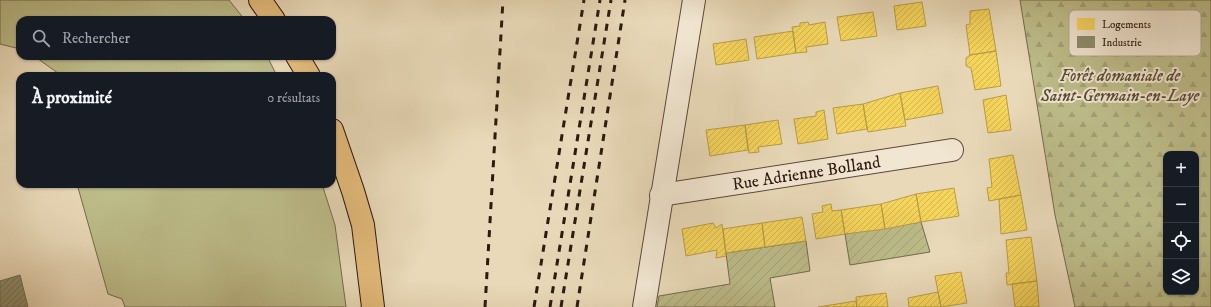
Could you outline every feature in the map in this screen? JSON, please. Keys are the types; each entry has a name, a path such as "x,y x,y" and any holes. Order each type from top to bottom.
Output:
{"main road":[{"path":"260,0 271,16"},
{"path":"299,60 306,72"},
{"path":"336,142 363,225 373,307"}],"street":[{"path":"644,307 661,195 694,0"},
{"name":"Rue Adrienne Bolland","path":"661,195 952,150"}],"green space":[{"path":"0,0 229,0 242,16 16,16 16,48 0,44"},
{"name":"Forêt domaniale de Saint-Germain-en-Laye","path":"1020,0 1211,0 1211,307 1075,307 1055,215"},
{"path":"40,60 269,60 275,72 56,72"},
{"path":"78,188 323,188 335,225 346,307 125,307 122,299 108,294"},
{"path":"921,222 930,252 850,265 845,234"},
{"path":"806,241 810,271 770,278 775,307 657,307 659,296 730,284 726,253"}],"building: Logements":[{"path":"922,2 926,26 897,30 894,6"},
{"path":"989,9 996,51 970,55 966,25 970,24 970,11"},
{"path":"873,12 877,36 841,41 837,17"},
{"path":"808,22 809,25 825,22 828,44 806,47 807,52 796,53 792,27 800,26 800,23"},
{"path":"793,31 796,53 757,59 754,37"},
{"path":"746,39 749,60 716,65 713,44"},
{"path":"996,51 1001,86 975,90 971,68 966,66 966,58 970,55"},
{"path":"938,86 943,113 905,120 900,93"},
{"path":"900,93 906,126 868,132 863,104"},
{"path":"1006,95 1011,130 988,133 983,100"},
{"path":"863,104 867,129 837,134 833,108"},
{"path":"824,110 828,139 798,144 794,119 816,116 816,112"},
{"path":"778,120 782,144 758,147 759,152 749,153 745,125"},
{"path":"745,125 748,150 710,156 706,130"},
{"path":"1013,155 1021,195 989,201 987,188 992,187 989,159"},
{"path":"954,188 959,216 921,222 916,194"},
{"path":"916,194 921,222 885,229 881,204"},
{"path":"1021,195 1027,230 1001,234 999,199"},
{"path":"831,204 832,211 841,210 845,234 816,239 812,214 823,212 822,206"},
{"path":"881,204 885,229 845,234 841,210"},
{"path":"802,217 806,241 765,247 762,223"},
{"path":"713,223 716,228 722,224 726,256 716,258 717,250 686,256 682,229"},
{"path":"762,223 765,247 726,253 723,229"},
{"path":"1031,237 1037,281 1007,285 1006,273 1009,273 1006,240"},
{"path":"961,272 967,303 941,307 935,276"},
{"path":"1037,281 1039,307 1015,307 1012,284"},
{"path":"938,292 941,307 909,307 908,298"},
{"path":"886,293 888,307 857,307 856,297"},
{"path":"856,301 857,307 818,307"}],"building: Industrie":[{"path":"20,275 28,307 0,307 0,281"}],"railway":[{"path":"485,307 503,0"},
{"path":"534,307 584,0"},
{"path":"550,307 600,0"},
{"path":"561,307 611,0"},
{"path":"577,307 625,0"}]}
